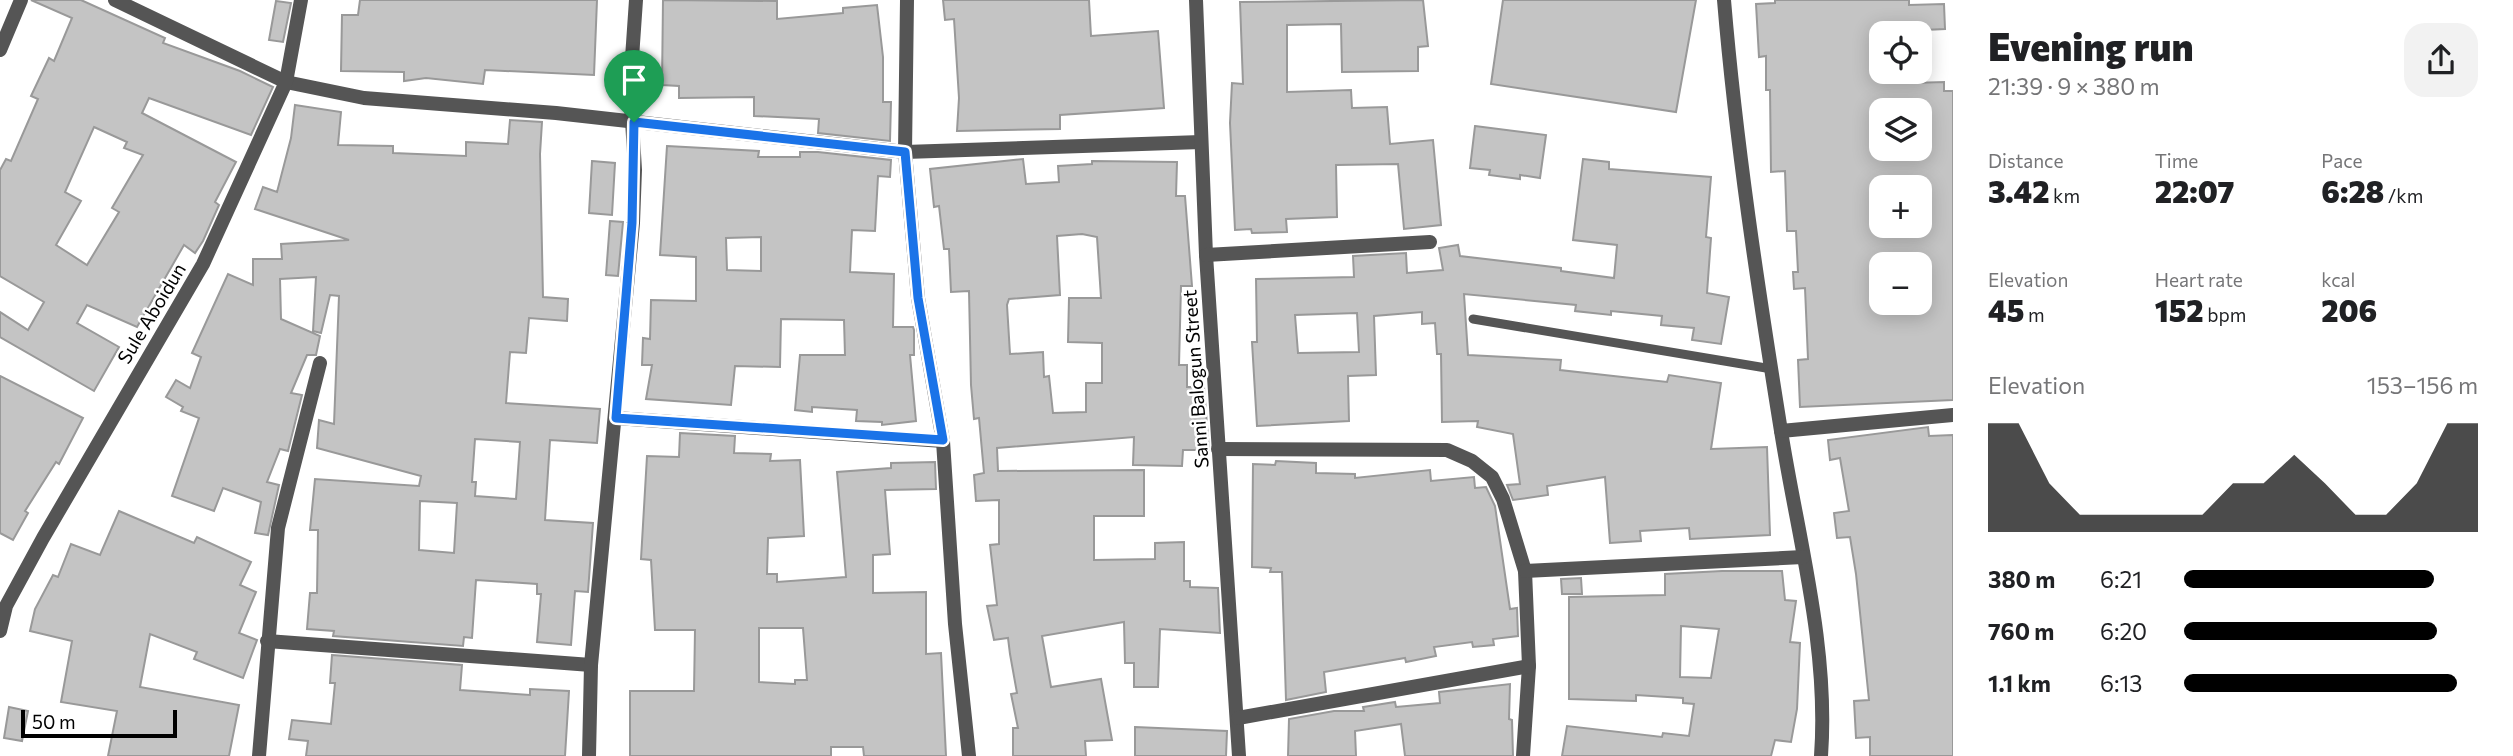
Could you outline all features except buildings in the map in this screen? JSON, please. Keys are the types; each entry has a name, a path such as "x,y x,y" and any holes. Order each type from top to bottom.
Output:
{"street":[{"path":"0,51 21,0"},
{"path":"115,0 286,82 363,98 445,102 905,152 1201,142"},
{"name":"Sule Aboidun","path":"0,631 6,606 203,264 286,82 301,0"},
{"path":"589,756 591,664 616,418 632,223 634,122 630,87 636,0"},
{"path":"908,0 905,152 918,298 943,440 956,624 969,756"},
{"name":"Sanni Balogun Street","path":"1196,0 1206,255 1239,756"},
{"path":"1724,0 1753,253 1818,653 1824,717 1821,756"},
{"path":"1206,255 1430,242"},
{"path":"259,756 278,528 320,363"},
{"path":"1781,430 1953,415"},
{"path":"616,418 943,440"},
{"path":"1218,449 1447,450 1472,461 1492,477 1503,499 1525,571 1529,666 1523,756"},
{"path":"1525,571 1803,557"},
{"path":"267,641 591,664"},
{"path":"1238,718 1529,666"}],"lane":[{"path":"1474,318 1772,369"}],"route":[{"path":"634,122 905,152 918,298 943,440 616,418 632,223 634,122"}]}
